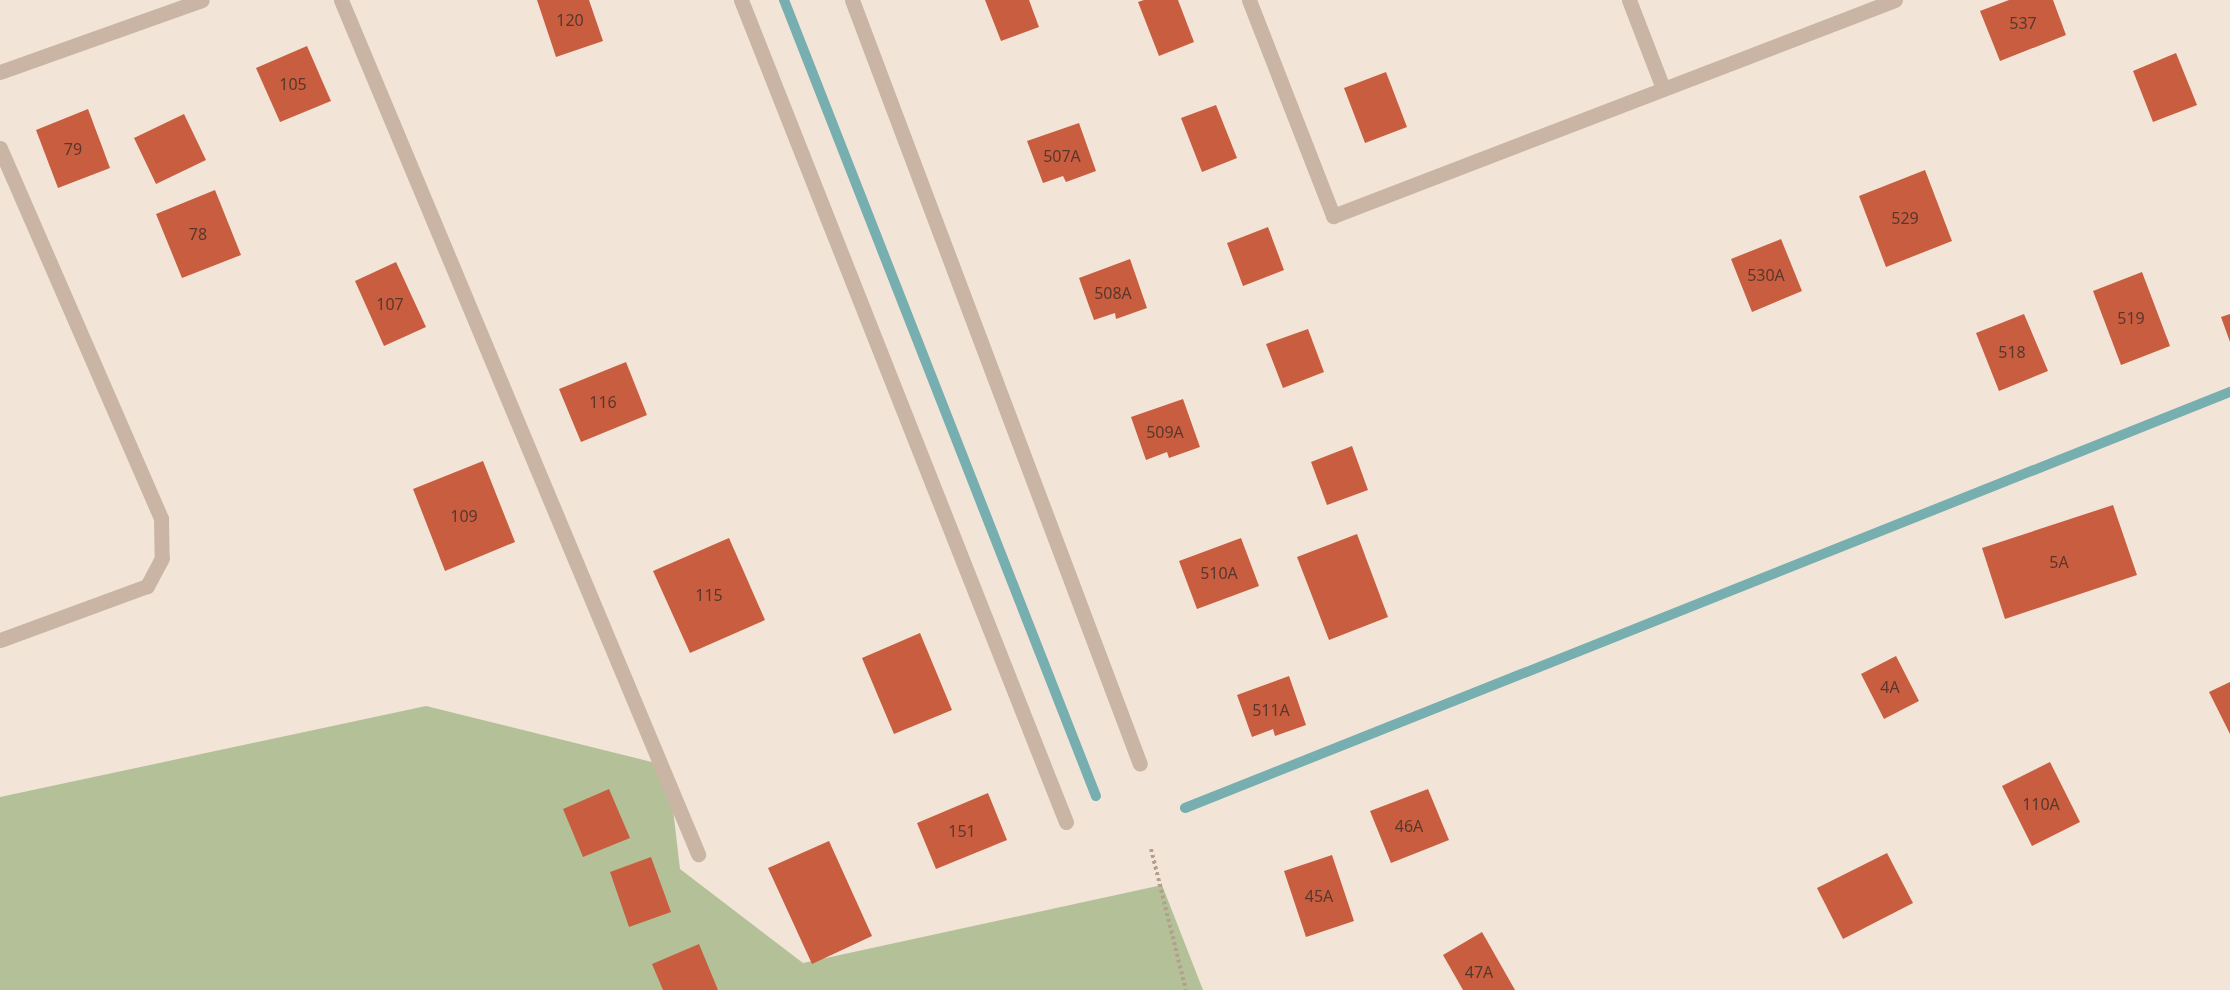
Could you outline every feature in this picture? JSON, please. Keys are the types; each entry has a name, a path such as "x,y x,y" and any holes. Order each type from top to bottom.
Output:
{"lane":[{"path":"0,72 202,0"},
{"path":"341,0 698,854"},
{"path":"741,0 1066,822"},
{"path":"852,0 1140,764"},
{"path":"1249,0 1333,216 1895,0"},
{"path":"1629,0 1663,88"},
{"path":"0,148 161,519 162,558 147,586 0,640"}],"path":[{"path":"1151,849 1186,990"}],"green space":[{"path":"426,706 668,766 680,869 803,963 1162,885 1203,990 0,990 0,797"}],"building":[{"path":"537,0 589,0 603,41 556,57"},
{"path":"985,0 1029,0 1039,27 1001,41"},
{"path":"1178,0 1194,42 1159,56 1138,2"},
{"path":"2009,0 2053,0 2066,35 2000,61 1980,11"},
{"path":"307,46 331,101 280,122 256,68"},
{"path":"2176,53 2197,105 2153,122 2133,71"},
{"path":"1386,72 1407,127 1365,143 1344,88"},
{"path":"1216,105 1237,158 1202,172 1181,118"},
{"path":"88,109 110,168 58,188 36,130"},
{"path":"184,114 206,160 156,184 134,138"},
{"path":"1079,123 1096,171 1066,182 1063,176 1043,183 1027,141"},
{"path":"1925,170 1952,241 1886,267 1859,196"},
{"path":"215,190 241,255 182,278 156,214"},
{"path":"1268,227 1284,270 1243,286 1227,243"},
{"path":"1781,239 1802,291 1752,312 1731,259"},
{"path":"1130,259 1147,308 1116,319 1115,313 1094,320 1079,278"},
{"path":"396,262 426,327 384,346 355,281"},
{"path":"2142,272 2170,346 2121,365 2093,291"},
{"path":"2024,314 2048,371 1999,391 1976,333"},
{"path":"2230,314 2230,342 2221,317"},
{"path":"1308,329 1324,372 1283,388 1266,344"},
{"path":"626,362 647,415 581,442 559,389"},
{"path":"1183,399 1200,447 1169,458 1167,452 1146,460 1131,417"},
{"path":"1352,446 1368,490 1327,505 1311,462"},
{"path":"483,461 515,542 445,571 413,489"},
{"path":"2113,505 2137,575 2005,619 1982,548"},
{"path":"1357,534 1388,617 1329,640 1297,557"},
{"path":"729,538 765,620 690,653 653,571"},
{"path":"1241,538 1259,586 1197,609 1179,561"},
{"path":"920,633 952,710 894,734 862,658"},
{"path":"1896,656 1919,701 1884,719 1861,674"},
{"path":"1289,676 1306,725 1275,736 1273,729 1252,737 1237,695"},
{"path":"2230,682 2230,734 2209,692"},
{"path":"2050,762 2080,822 2032,846 2002,786"},
{"path":"609,789 630,838 583,857 563,809"},
{"path":"1428,789 1449,840 1391,863 1370,811"},
{"path":"988,793 1007,840 936,869 917,823"},
{"path":"829,841 872,936 812,964 768,868"},
{"path":"1887,853 1913,903 1843,939 1817,888"},
{"path":"1332,855 1354,921 1306,937 1284,871"},
{"path":"651,857 671,912 629,927 610,872"},
{"path":"1482,932 1515,990 1463,990 1443,955"},
{"path":"699,944 718,990 663,990 652,964"}],"waterway":[{"path":"784,0 1096,796"},
{"path":"1185,808 2230,392"}]}
